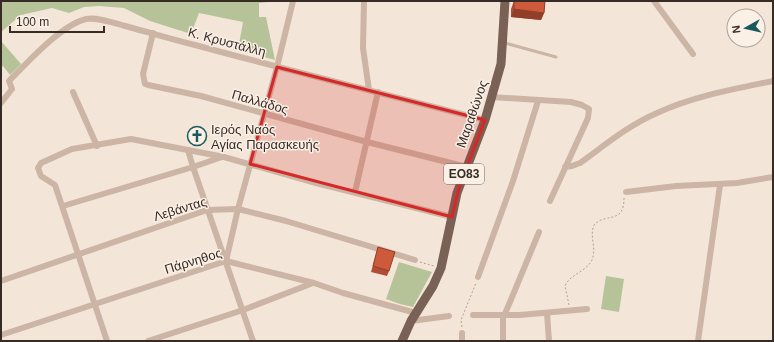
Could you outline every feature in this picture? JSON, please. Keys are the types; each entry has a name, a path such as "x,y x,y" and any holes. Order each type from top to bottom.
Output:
{"main road":[{"name":"Μαραθώνος","path":"402,341 441,268 457,193 485,120 501,64 506,1"}],"street":[{"path":"226,261 238,209 290,20 293,1"},
{"path":"364,1 363,48 369,90"},
{"path":"654,1 693,54"},
{"name":"Κ. Κρυστάλλη","path":"1,103 12,89 9,81 55,38 78,22 85,19 97,19 485,120"},
{"name":"Παλλάδος","path":"153,33 143,78 145,84 201,96 264,115 467,167"},
{"path":"565,167 580,163 624,131 657,113 694,100 773,81"},
{"path":"74,92 97,146"},
{"path":"355,192 378,92"},
{"path":"491,97 571,102 582,105 589,110 588,118 550,201"},
{"path":"478,277 513,181 538,101"},
{"path":"107,341 56,185 41,176 38,168 41,163 72,149 97,146 131,139 224,157 316,183 452,217"},
{"path":"188,150 207,210 253,341"},
{"path":"62,206 224,157"},
{"path":"626,192 676,186 720,185 773,177"},
{"path":"698,341 720,185"},
{"name":"Λεβάντας","path":"1,281 79,256 207,210 238,209 286,221 415,260"},
{"path":"503,341 503,315 507,309 539,232"},
{"name":"Πάρνηθος","path":"1,335 226,261 314,283 414,317"},
{"path":"148,341 243,310 314,283"},
{"path":"473,315 547,313 587,309"},
{"path":"547,313 549,341"},
{"path":"414,317 449,316"},
{"path":"462,333 462,341"}],"lane":[{"path":"503,43 556,57"}],"path":[{"path":"570,311 565,286 569,280 582,271 591,261 594,250 592,233 594,225 598,221 614,218 619,214 623,206 626,192"},
{"path":"415,260 441,268"},
{"path":"462,333 461,320 478,277"}],"highlighted area":[{"path":"277,67 485,120 459,188 452,217 250,164"}],"green space":[{"path":"1,1 269,1 259,3 259,17 266,17 275,60 238,50 243,22 199,13 191,34 150,21 124,8 99,6 84,7 69,13 52,8 21,15 1,32"},
{"path":"1,41 21,64 10,75 3,66 1,67"},
{"path":"399,262 432,272 413,307 386,299"},
{"path":"606,276 624,279 619,312 601,309"}],"building":[{"path":"514,1 545,1 544,13 514,9"},
{"path":"378,247 395,252 389,271 373,266"}],"place":[{"name":"Ιερός Ναός Αγίας Παρασκευής","path":"197,136"}]}
